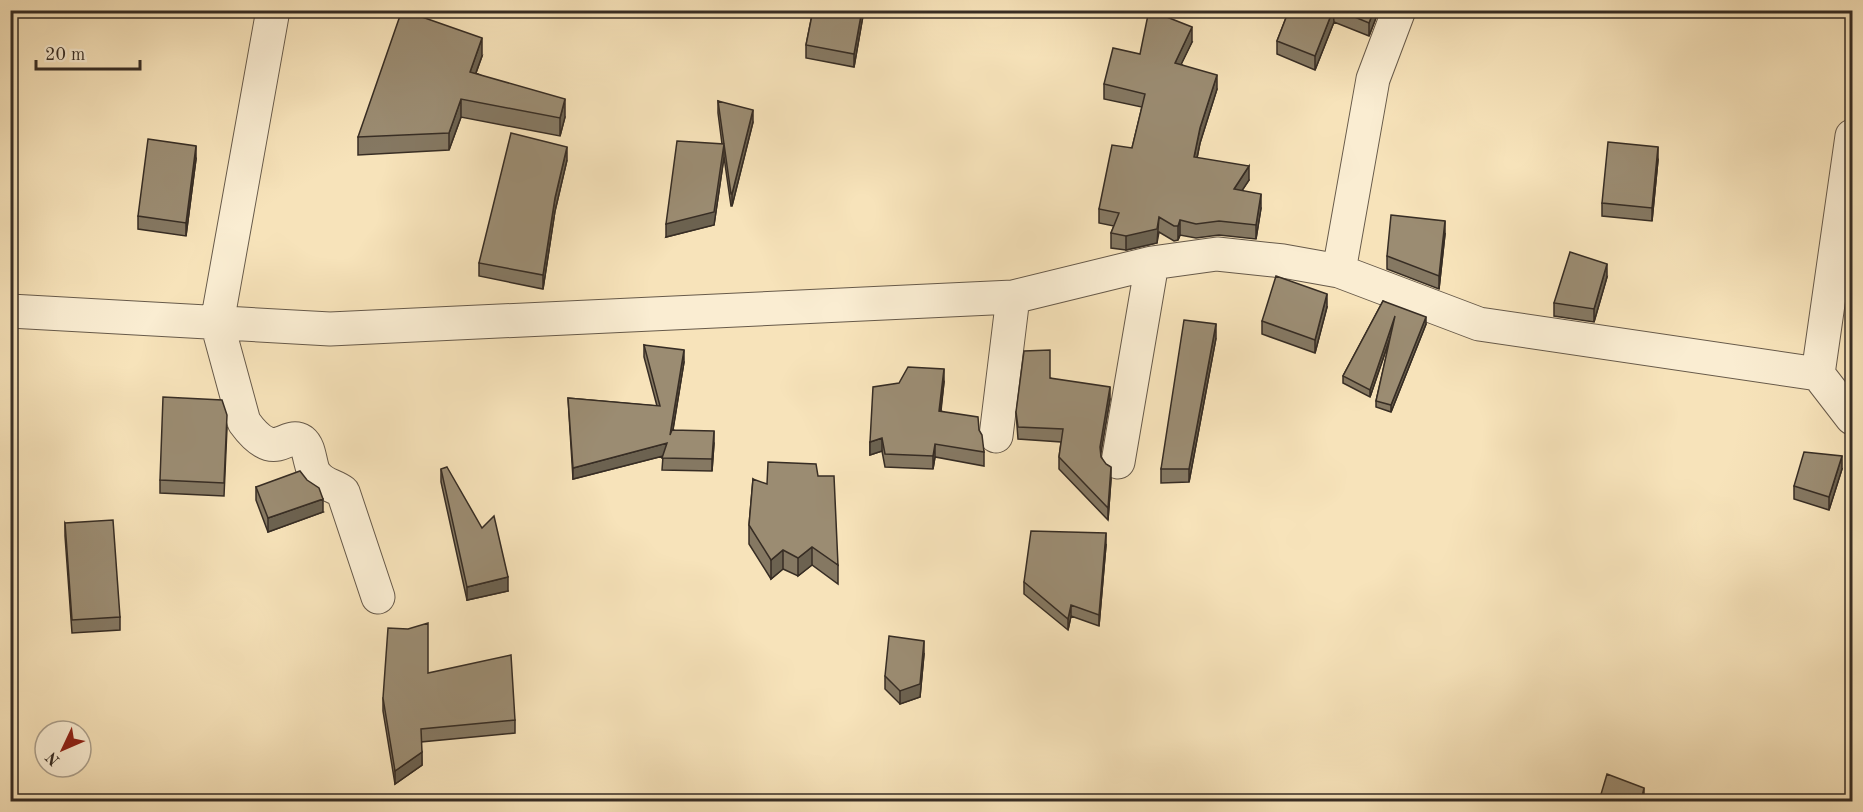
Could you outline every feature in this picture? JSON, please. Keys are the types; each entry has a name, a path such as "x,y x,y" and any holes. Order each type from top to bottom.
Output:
{"street":[{"path":"273,10 217,323 244,422 253,435 265,444 276,446 294,439 302,441 306,446 314,473 322,482 342,492 378,597"},
{"path":"1339,271 1373,79 1399,10"},
{"path":"1818,374 1852,136"},
{"path":"10,311 330,328 1013,297 1152,263 1217,254 1283,261 1339,271 1479,324 1818,374 1852,418"},
{"path":"1118,462 1152,263"},
{"path":"996,436 1013,297"}],"building":[{"path":"402,10 482,38 470,72 565,99 560,118 461,99 449,133 358,137"},
{"path":"813,10 862,10 854,54 806,45"},
{"path":"1149,10 1192,27 1175,63 1217,75 1200,128 1194,157 1249,166 1234,189 1261,194 1256,225 1219,221 1196,224 1180,220 1178,226 1174,226 1159,217 1157,229 1126,236 1111,233 1119,213 1099,209 1112,145 1132,148 1145,94 1104,84 1113,48 1140,54"},
{"path":"1289,10 1333,10 1315,56 1277,41"},
{"path":"1338,10 1374,10 1369,23"},
{"path":"718,101 753,110 732,194 731,194"},
{"path":"511,133 567,147 555,198 543,275 479,263"},
{"path":"148,139 196,146 186,223 138,216"},
{"path":"677,141 724,144 714,212 666,224"},
{"path":"1608,142 1658,147 1652,208 1602,203"},
{"path":"1391,215 1445,221 1439,276 1387,256"},
{"path":"1570,252 1607,264 1594,309 1554,303"},
{"path":"1276,276 1327,294 1315,340 1262,321"},
{"path":"1383,301 1426,317 1391,405 1376,401 1395,316 1370,390 1343,376"},
{"path":"1184,320 1216,324 1189,469 1161,469"},
{"path":"644,345 684,350 670,435 672,430 714,431 712,459 662,458 667,443 573,468 568,398 660,406"},
{"path":"1050,350 1050,378 1110,387 1100,447 1101,457 1111,467 1108,508 1059,457 1063,429 1018,427 1016,412 1024,351"},
{"path":"908,367 944,369 939,411 978,417 984,452 935,444 933,456 885,454 882,438 870,442 873,387 899,383"},
{"path":"163,397 222,400 227,415 224,483 160,480"},
{"path":"1804,452 1842,456 1829,497 1794,486"},
{"path":"768,462 816,464 818,476 834,476 838,565 812,547 798,558 783,550 771,560 749,525 753,479 767,484"},
{"path":"447,467 482,528 494,516 508,577 467,587 441,469"},
{"path":"300,471 307,480 319,488 323,499 268,518 256,487"},
{"path":"113,520 120,617 72,620 65,523"},
{"path":"1031,531 1106,533 1099,615 1071,605 1068,619 1024,582"},
{"path":"428,623 428,673 511,655 515,720 421,729 422,752 395,771 383,698 388,628 408,629"},
{"path":"889,636 924,641 920,684 900,691 885,676"},
{"path":"1607,774 1644,788 1641,801 1599,801"}]}
